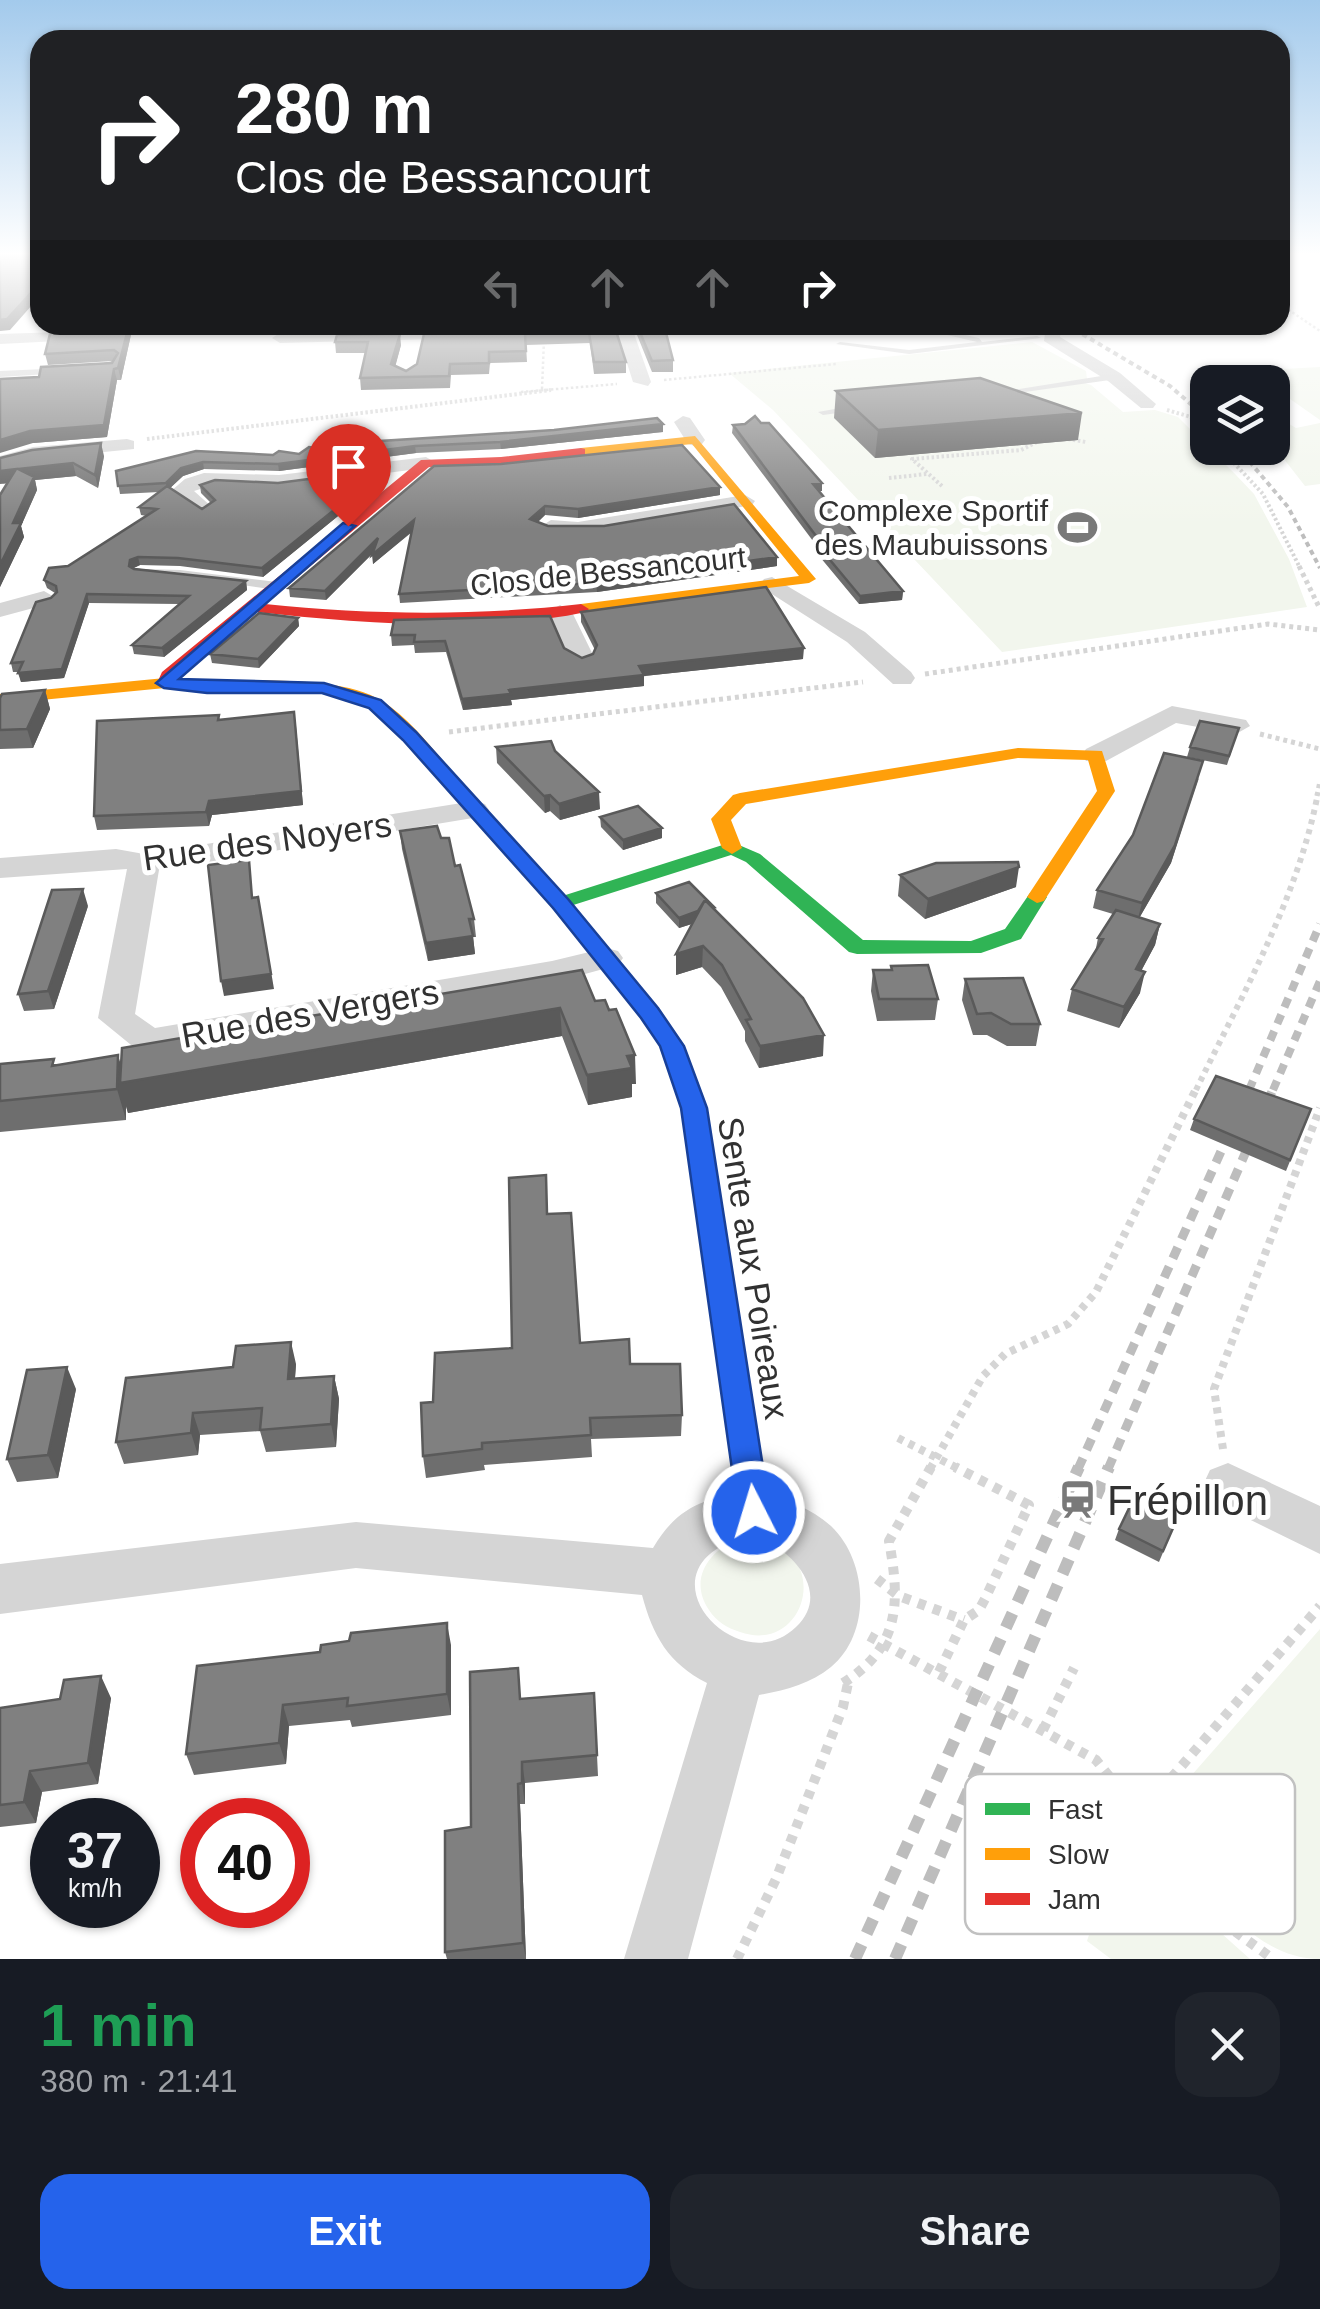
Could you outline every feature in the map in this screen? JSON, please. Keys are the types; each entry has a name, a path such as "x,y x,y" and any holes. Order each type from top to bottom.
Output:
{"street":[{"path":"410,355 413,346"},
{"path":"630,346 642,382"},
{"path":"1062,346 1114,377 1147,404"},
{"name":"Clos de Bessancourt","path":"202,508 182,490 194,481 226,476 274,482 367,466 501,461 689,431 810,580 560,612 345,618 252,607"},
{"path":"0,462 34,454 128,446"},
{"path":"164,683 426,463"},
{"name":"Clos de Bessancourt","path":"546,526 578,529 745,501"},
{"path":"772,584 856,637 902,678"},
{"path":"0,610 44,598"},
{"path":"560,612 582,658"},
{"name":"Sente aux Poireaux","path":"0,698 164,683 207,688 324,688 375,704 410,736 560,903 672,1046 694,1108 754,1512"},
{"path":"732,848 721,819 740,799 1018,754 1096,755 1172,714 1236,726"},
{"path":"560,903 732,848 753,858 857,947 973,948 1013,934 1106,791 1096,755"},
{"name":"Rue des Noyers","path":"0,868 116,858 144,863 474,810"},
{"name":"Rue des Vergers","path":"144,863 116,1018 149,1040 552,972 606,958"},
{"path":"1228,1485 1320,1530"},
{"path":"754,1512 777,1516 798,1526 816,1542 830,1564 836,1588 832,1617 809,1651 788,1663 739,1668 713,1658 691,1642 672,1609 668,1573 689,1534 708,1520 730,1513 754,1512"},
{"path":"0,1589 356,1545 668,1573"},
{"path":"656,1959 739,1668"}],"lane":[{"path":"861,346 909,352 965,346"},
{"path":"0,374 76,369"},
{"path":"992,394 1114,377"},
{"path":"1017,406 1067,386"},
{"path":"822,412 860,408"},
{"path":"140,572 180,573 277,586"}],"path":[{"path":"542,389 544,346"},
{"path":"128,446 172,435 542,389 642,382"},
{"path":"942,486 912,459 1022,450 1042,440 1045,423 1017,406"},
{"path":"1060,437 1086,442"},
{"path":"1236,465 1264,494 1320,609"},
{"path":"889,478 928,474"},
{"path":"1236,726 1320,749"},
{"path":"737,1959 776,1879 843,1706 848,1682 883,1643 898,1596 888,1541 983,1376 1005,1354 1068,1324 1096,1292 1267,945 1311,828 1320,781"},
{"path":"1228,1485 1214,1389 1320,1108"},
{"path":"898,1438 1028,1506 986,1599 979,1610 964,1620 938,1672"},
{"path":"865,1569 898,1596 964,1620"},
{"path":"1175,1774 1320,1606"},
{"path":"832,1617 1096,1760 1107,1774"},
{"path":"1043,1730 1074,1668"},
{"path":"1239,1934 1273,1959"}],"shaded area":[{"name":"Complexe Sportif des Maubuissons","path":"989,346 1040,346 1086,371 1087,379 1077,381 1091,385 1123,412 1155,410 1178,417 1190,429 1190,465 1225,465 1254,494 1289,559 1307,607 1002,652 773,410 729,373"},
{"path":"1320,367 1320,420 1290,399 1290,369"},
{"path":"1320,423 1320,484 1305,486 1289,465 1290,424 1296,428"},
{"path":"739,1538 770,1542 791,1555 802,1573 803,1594 797,1613 784,1628 764,1635 740,1632 718,1621 703,1599 701,1577 705,1567 719,1550"},
{"path":"1320,1629 1320,1959 1295,1956 1253,1934 1295,1934 1295,1774 1193,1774"},
{"path":"1089,1934 1222,1934 1250,1959 1111,1959 1087,1941"}],"building":[{"path":"47,346 124,346 118,368 114,369 104,425 30,431 0,440 0,379 39,377 41,367 112,363 118,353 114,350 45,354"},
{"path":"367,346 396,346 391,364 406,371 417,364 421,346 526,346 526,351 489,352 489,363 450,364 449,376 360,378"},
{"path":"591,346 621,346 626,362 594,362"},
{"path":"646,346 670,346 673,360 652,361"},
{"path":"980,378 1082,413 878,430 836,391"},
{"path":"755,416 761,423 769,423 822,483 813,484 903,591 860,596 816,543 819,540 733,425 745,424"},
{"path":"657,418 663,424 500,442 415,446 278,464 203,462 181,468 166,483 118,486 116,471 196,451 273,455 279,451 299,454 309,447 352,452 349,443 554,430"},
{"path":"101,443 95,475 73,463 18,469 34,477 13,523 21,523 0,565 0,495 16,469 0,471 0,458 32,450"},
{"path":"682,445 720,487 578,509 545,506 530,519 548,526 604,526 734,504 777,557 596,583 399,594 414,520 372,555 378,538 325,591 289,588 434,466 501,464"},
{"path":"385,469 262,568 178,558 130,560 129,566 134,569 246,581 162,648 132,645 189,596 87,594 62,669 18,673 23,662 11,663 36,602 57,592 56,586 44,580 49,568 68,566 157,509 139,507 167,486 202,509 215,500 200,485 215,480 278,483"},
{"path":"766,587 804,648 639,666 644,675 509,690 511,694 462,699 445,641 414,642 415,635 391,635 394,620 550,616 564,648 582,658 593,654 597,645 581,612"},
{"path":"259,613 298,618 258,659 210,654"},
{"path":"45,690 27,729 0,730 2,694"},
{"path":"294,712 301,791 209,801 206,812 94,816 97,721 219,715 218,720"},
{"path":"1200,721 1239,728 1229,756 1190,747"},
{"path":"551,741 555,751 599,792 559,804 550,795 544,796 496,747"},
{"path":"1164,753 1203,761 1175,845 1142,903 1097,890 1133,835"},
{"path":"638,806 662,828 623,840 600,817"},
{"path":"437,826 441,838 449,838 455,866 460,865 474,919 469,919 473,936 426,943 400,831"},
{"path":"249,860 252,898 258,897 271,974 221,981 208,865"},
{"path":"1018,862 1019,867 928,899 900,875 936,863"},
{"path":"689,882 714,907 705,900 698,911 679,918 656,893"},
{"path":"83,889 48,991 18,994 52,890"},
{"path":"705,900 803,998 824,1035 760,1046 746,1020 751,1019 722,965 703,946 676,954"},
{"path":"1116,910 1160,924 1136,969 1145,972 1124,1007 1072,989"},
{"path":"928,965 938,999 879,999 873,970"},
{"path":"582,970 595,1001 605,1000 609,1010 616,1009 635,1055 627,1056 632,1068 587,1075 560,1008 120,1083 122,1048"},
{"path":"1023,978 1040,1024 1011,1024 991,1013 977,1014 965,979"},
{"path":"118,1055 117,1089 0,1101 0,1064 54,1059 52,1066"},
{"path":"1216,1076 1311,1109 1290,1160 1194,1119"},
{"path":"546,1175 547,1214 571,1213 580,1343 629,1339 630,1364 680,1364 682,1415 590,1418 591,1435 482,1443 482,1449 423,1456 421,1403 433,1402 435,1353 512,1348 509,1178"},
{"path":"291,1342 288,1379 334,1376 331,1424 260,1430 262,1408 193,1413 191,1433 116,1442 126,1378 233,1367 236,1346"},
{"path":"67,1367 48,1455 7,1459 27,1370"},
{"path":"1134,1498 1177,1519 1163,1551 1119,1529"},
{"path":"447,1623 447,1694 347,1706 348,1698 283,1705 279,1743 186,1754 197,1666 320,1652 321,1645 349,1641 351,1633"},
{"path":"518,1668 520,1699 594,1693 597,1755 522,1762 522,1783 518,1784 523,1943 445,1952 445,1831 471,1827 470,1672"},
{"path":"101,1676 88,1763 30,1771 24,1802 0,1805 0,1708 60,1699 64,1680"}],"railway":[{"path":"1103,346 1170,386 1190,403"},
{"path":"1252,465 1288,507 1320,568"},
{"path":"1249,1090 1320,924"},
{"path":"1273,1090 1320,981"},
{"path":"1078,1469 1250,1087"},
{"path":"1108,1469 1274,1087"},
{"path":"855,1959 1079,1467"},
{"path":"975,1774 1109,1467"},
{"path":"895,1959 965,1798"}],"traffic: fast":[{"path":"560,903 732,848 753,858 857,947 973,948 1013,934 1037,897"}],"traffic: slow":[{"path":"581,452 695,440 809,579 581,609"},
{"path":"0,699 165,683 207,688 324,688 375,704 409,736 560,903 650,1013 672,1046 681,1071"},
{"path":"732,848 721,819 740,799 1018,753 1096,755 1106,791 1037,897"}],"traffic: jam":[{"path":"165,683 168,676 426,463 501,461 581,452"},
{"path":"252,607 416,618 581,609"},
{"path":"681,1071 694,1108 754,1512"}],"place":[{"name":"Complexe Sportif des Maubuissons","path":"1078,527"},
{"name":"Frépillon","path":"1077,1500"}],"route":[{"path":"348,526 164,683 207,688 324,688 375,704 410,736 560,903 650,1013 672,1046 694,1108 752,1478 754,1512"}]}
